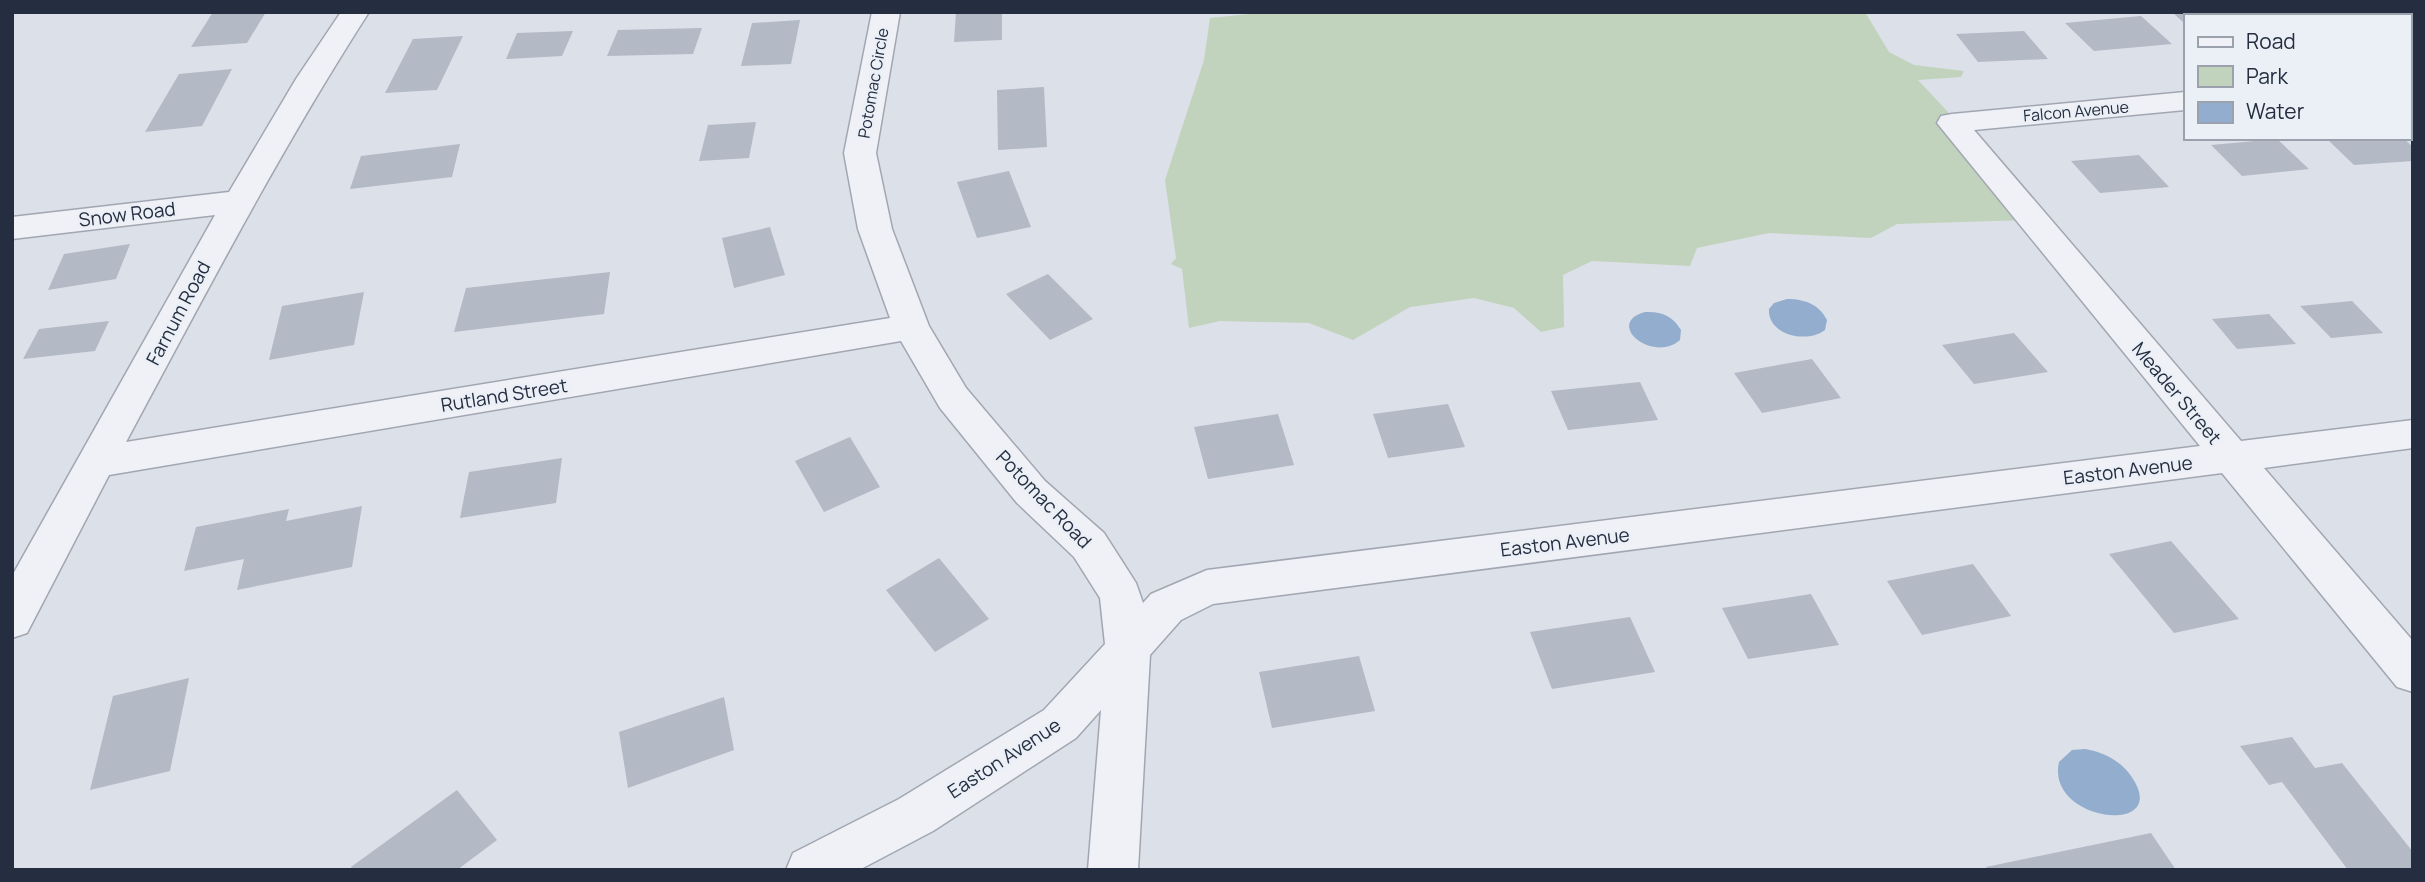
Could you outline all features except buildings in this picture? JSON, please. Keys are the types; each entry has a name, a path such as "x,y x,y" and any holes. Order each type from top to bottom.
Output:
{"street":[{"name":"Farnum Road","path":"12,621 229,219 242,201 311,79 355,12"},
{"name":"Potomac Circle","path":"861,155 886,12"},
{"name":"Falcon Avenue","path":"1966,121 2184,101"},
{"name":"Meader Street","path":"1966,121 1952,123 2413,673"},
{"name":"Potomac Road","path":"861,155 875,229 911,327 953,398 1031,492 1090,545 1121,595 1128,652 1113,870"},
{"name":"Snow Road","path":"12,228 242,201"},
{"name":"Rutland Street","path":"97,461 911,327"},
{"name":"Easton Avenue","path":"810,870 916,815 1060,724 1166,607 1207,587 2413,434"}],"green space":[{"path":"1269,12 1865,12 1889,52 1914,65 1964,71 1961,77 1918,80 1948,112 2028,220 1897,224 1871,238 1769,233 1697,248 1690,266 1592,261 1563,275 1564,327 1541,332 1514,308 1474,298 1410,307 1353,340 1309,323 1220,321 1189,328 1182,269 1171,264 1176,258 1165,180 1204,60 1210,18"}],"water":[{"path":"1787,299 1805,301 1815,306 1827,320 1825,330 1808,336 1781,331 1770,318 1769,309 1774,303"},
{"path":"1645,312 1656,312 1670,318 1681,330 1680,340 1669,346 1657,347 1646,345 1637,339 1629,324 1634,317"},
{"path":"2085,749 2111,758 2127,771 2140,795 2136,808 2123,814 2106,815 2087,809 2070,799 2060,783 2059,762 2072,750"}]}
